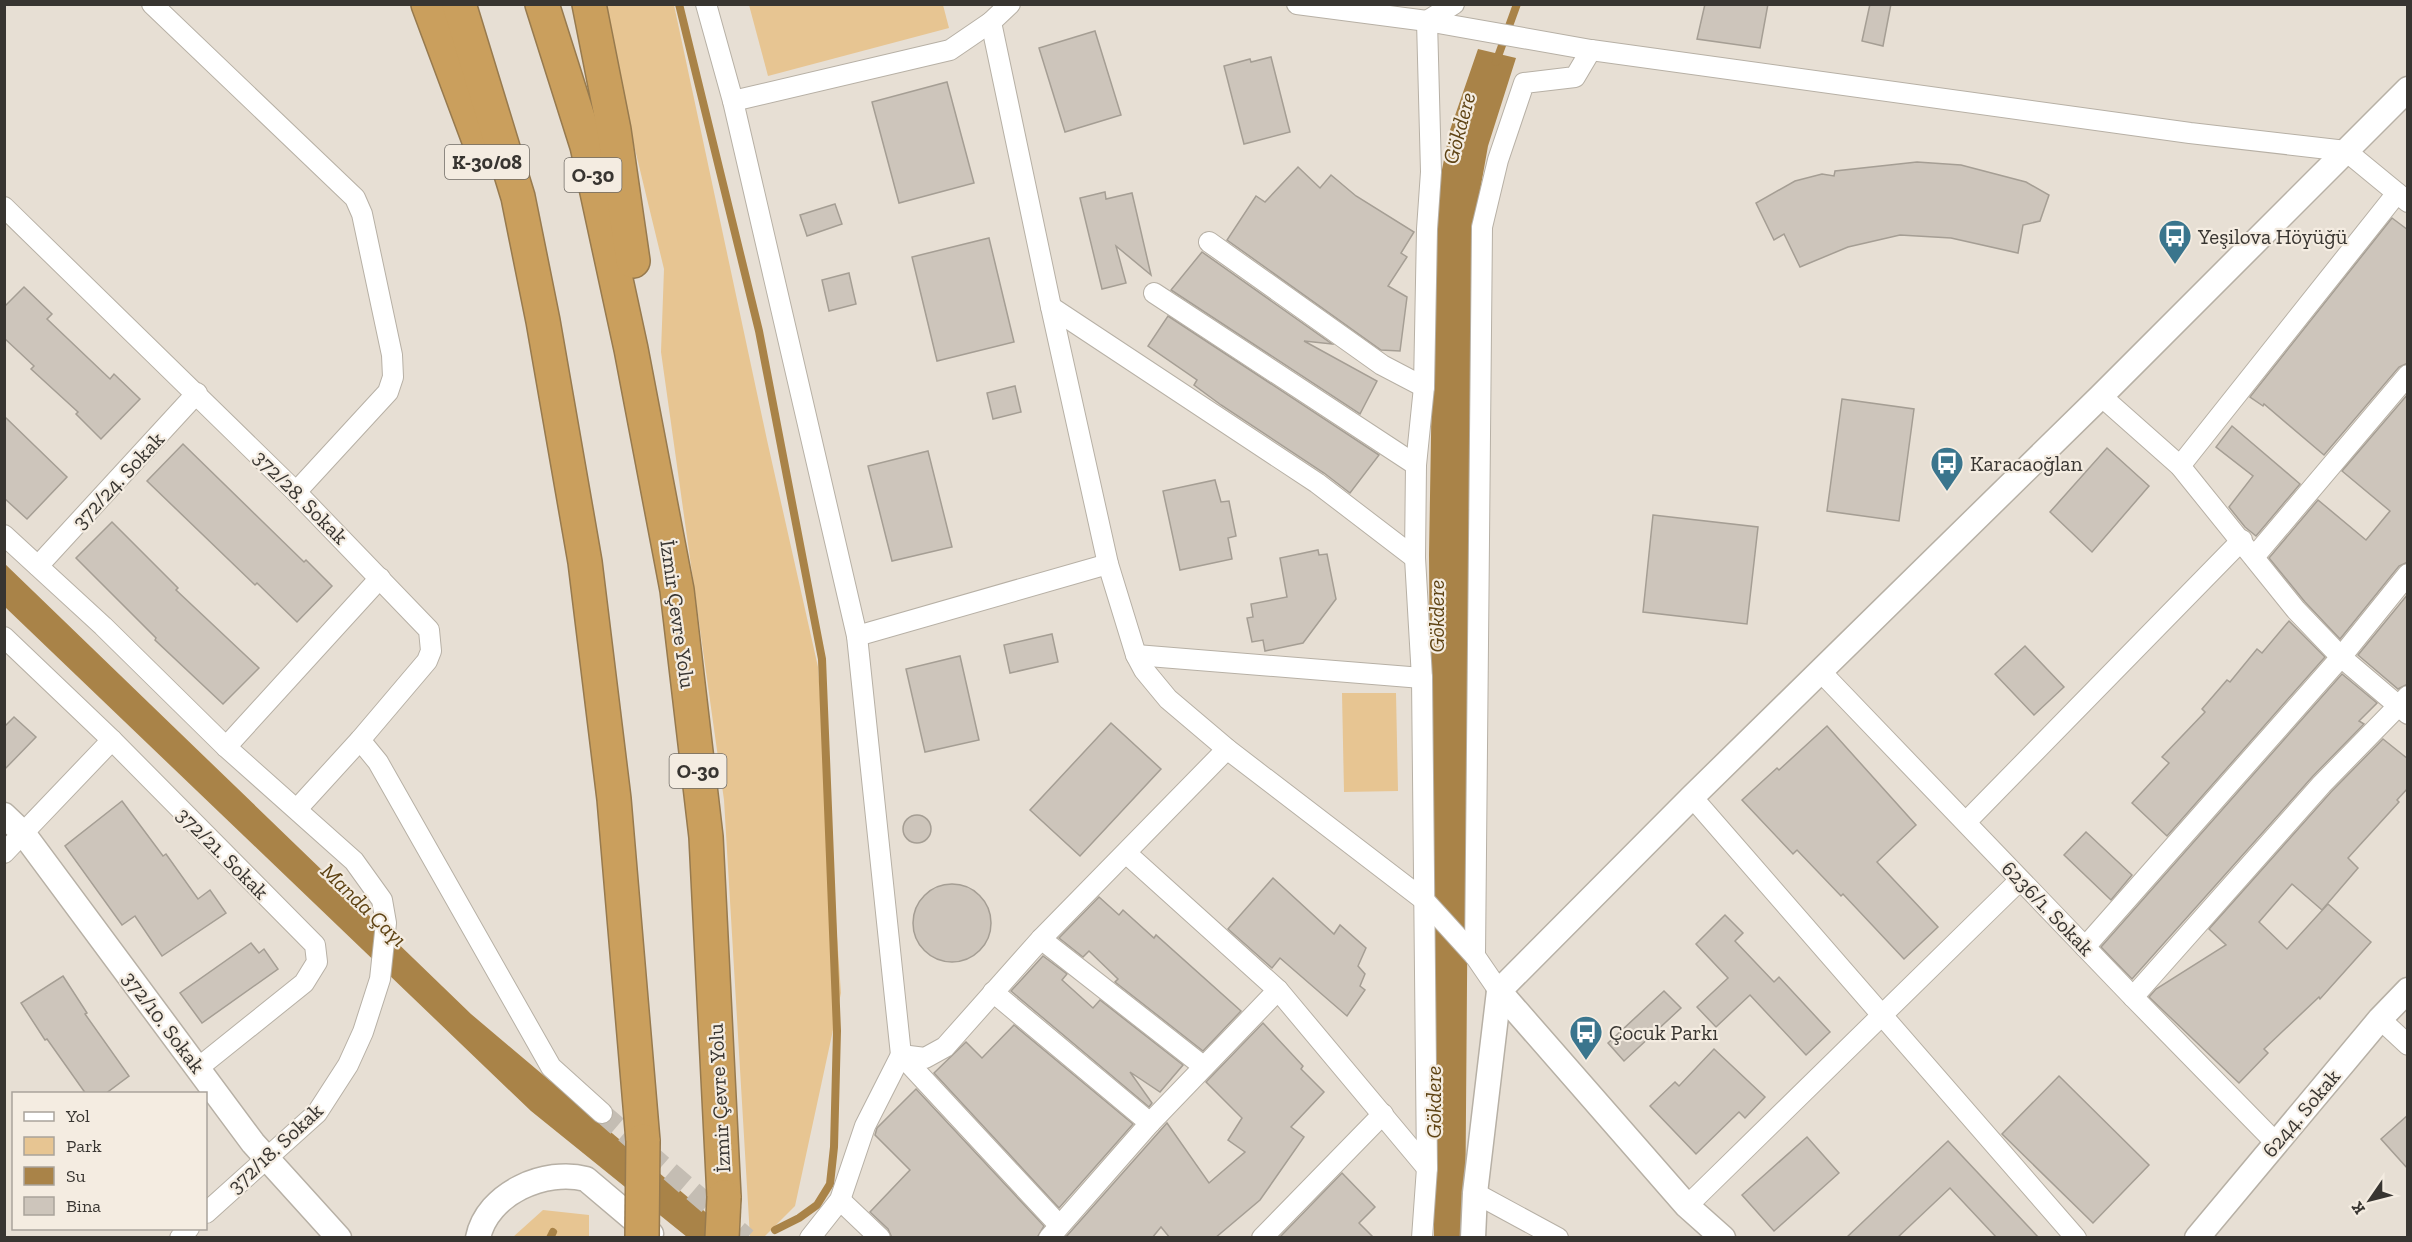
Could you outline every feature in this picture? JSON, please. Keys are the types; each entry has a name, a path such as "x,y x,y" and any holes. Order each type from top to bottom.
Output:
{"highway":[{"name":"K-30/08","path":"428,4 481,144 543,321"},
{"path":"459,4 518,197 543,321 588,585 614,799 643,1141 642,1238"},
{"name":"İzmir Çevre Yolu","path":"542,4 587,146 631,349 677,590 706,837 724,1197 722,1238"},
{"path":"589,4 614,130 633,263 631,349"}],"street":[{"path":"152,4 355,198 362,214 392,355 393,377 388,392 296,492"},
{"path":"706,4 733,101 857,636 901,1055 865,1126 840,1200 810,1238"},
{"path":"733,101 950,50 991,22 1010,4"},
{"path":"1298,4 1427,21 1560,46 2190,133 2346,151 2402,198 2180,466"},
{"path":"1427,21 1454,4"},
{"path":"1422,1238 1427,1168 1422,678 1415,558 1416,465 1424,387 1427,229 1431,172 1427,21"},
{"path":"991,22 1108,564 1136,655 1144,670 1168,699 1227,749 1424,900 1475,956 1499,991 1687,1206 1723,1238"},
{"path":"1475,956 1482,227 1498,160 1524,83 1575,77 1592,50"},
{"path":"1473,1238 1475,1193 1499,991 2408,89"},
{"name":"372/28. Sokak","path":"4,207 197,393 429,630 431,651 427,661 297,809"},
{"path":"1209,242 1382,365 1424,387"},
{"path":"1154,293 1416,465"},
{"path":"1051,307 1317,483 1415,558"},
{"path":"2254,557 2408,375"},
{"name":"372/24. Sokak","path":"38,566 197,393"},
{"path":"2101,396 2180,466 2242,540 2296,610 2341,657 2404,705 2322,784 2133,997"},
{"path":"4,535 103,626 226,747 297,809"},
{"path":"1966,822 2242,540"},
{"path":"857,636 1108,564"},
{"path":"2085,947 2341,657 2408,574"},
{"path":"226,747 380,578"},
{"name":"372/21. Sokak","path":"4,637 112,740 315,945 317,962 304,983 198,1068"},
{"path":"1136,655 1422,678"},
{"name":"6236/1. Sokak","path":"1821,672 2276,1143"},
{"path":"4,853 112,740"},
{"path":"360,740 378,762 551,1067 602,1113"},
{"path":"901,1055 925,1058 945,1047 1041,939 1227,749"},
{"path":"1692,797 2076,1238"},
{"name":"372/18. Sokak","path":"207,1212 267,1148 317,1113 348,1065 363,1032 380,979 386,923 382,900 354,861 297,809"},
{"name":"372/10. Sokak","path":"4,815 23,833 198,1068 267,1148 339,1238"},
{"path":"1126,853 1278,990 1427,1168"},
{"path":"1687,1206 2020,879"},
{"path":"1041,939 1203,1066"},
{"path":"901,1055 1054,1231 1150,1122 1278,990"},
{"name":"6244. Sokak","path":"2197,1238 2379,1019 2408,990"},
{"path":"993,992 1150,1122"},
{"path":"2379,1019 2408,1045"},
{"path":"1262,1238 1383,1114"},
{"name":"372/10. Sokak","path":"267,1148 358,1238"},
{"path":"478,1238 487,1216 497,1204 520,1187 545,1178 563,1176 586,1179 655,1238"},
{"path":"1475,1193 1558,1238"},
{"path":"840,1200 880,1238"}],"green space":[{"path":"600,5 674,5 818,667 841,993 795,1206 764,1237 750,1237 724,800 661,352 664,269"},
{"path":"749,5 943,5 949,28 768,76"},
{"path":"1342,693 1396,693 1398,791 1344,792"},
{"path":"543,1210 589,1215 589,1237 513,1237"}],"water":[{"path":"1478,49 1516,58 1488,146 1473,230 1465,1237 1434,1238 1429,555 1435,204 1450,130"},
{"path":"4,563 471,1014 735,1237 687,1237 531,1111 5,607"}],"building":[{"path":"1705,4 1768,4 1760,48 1697,39"},
{"path":"1870,4 1891,4 1883,46 1862,41"},
{"path":"1095,31 1121,115 1065,132 1039,48"},
{"path":"1271,57 1290,132 1244,144 1224,66 1250,59 1251,62"},
{"path":"947,82 974,183 899,203 872,102"},
{"path":"1917,162 1961,165 2026,182 2049,195 2040,221 2023,225 2018,253 1951,238 1900,235 1848,247 1800,267 1784,234 1774,240 1756,203 1795,181 1822,174 1834,176 1835,171"},
{"path":"1298,167 1320,188 1331,175 1356,196 1414,232 1401,253 1407,257 1388,286 1407,297 1400,351 1381,350 1227,240 1256,196 1265,202"},
{"path":"1105,192 1106,199 1132,193 1151,275 1116,246 1126,283 1102,289 1080,198"},
{"path":"835,204 842,224 807,236 800,215"},
{"path":"2392,218 2408,230 2408,363 2399,367 2324,455 2264,404 2263,406 2250,397"},
{"path":"989,238 1014,342 937,361 912,257"},
{"path":"1202,252 1332,344 1304,341 1377,381 1360,414 1171,290"},
{"path":"849,273 856,304 829,311 822,280"},
{"path":"24,287 52,314 47,319 110,379 114,374 140,399 101,439 76,414 78,412 31,369 34,366 4,338 4,307"},
{"path":"1168,316 1379,455 1350,493 1324,473 1221,405 1194,385 1197,380 1148,346"},
{"path":"1015,386 1021,412 993,419 987,393"},
{"path":"2408,394 2408,562 2399,566 2340,639 2305,602 2269,558 2318,500 2366,540 2390,511 2342,471"},
{"path":"1842,399 1914,409 1899,521 1827,511"},
{"path":"4,416 67,477 27,519 4,498"},
{"path":"2232,426 2300,484 2256,536 2245,527 2229,507 2253,476 2216,447"},
{"path":"183,444 304,562 306,560 332,586 297,622 257,583 255,585 147,481"},
{"path":"2107,448 2149,486 2092,552 2050,512"},
{"path":"928,451 952,547 892,561 868,466"},
{"path":"1215,480 1221,502 1229,501 1236,536 1228,538 1232,559 1180,570 1163,491"},
{"path":"1653,515 1758,527 1747,624 1643,612"},
{"path":"112,522 178,588 176,590 259,668 223,704 155,640 156,638 76,558"},
{"path":"1318,550 1319,555 1327,554 1336,599 1303,643 1265,651 1263,640 1252,642 1247,618 1253,617 1251,604 1287,597 1280,558"},
{"path":"2408,594 2408,684 2398,689 2358,655"},
{"path":"2289,621 2325,657 2167,836 2132,803 2169,763 2162,757 2205,712 2202,709 2227,680 2230,682 2257,649 2262,653"},
{"path":"1052,634 1058,662 1010,673 1004,645"},
{"path":"2025,646 2064,687 2034,715 1995,674"},
{"path":"960,656 979,740 925,752 906,669"},
{"path":"2342,674 2377,703 2359,721 2364,724 2313,776 2132,979 2101,947"},
{"path":"14,717 36,737 4,770 4,727"},
{"path":"1111,723 1161,769 1080,856 1030,810"},
{"path":"1827,726 1916,825 1877,862 1938,927 1904,959 1843,894 1841,896 1797,850 1793,854 1742,800"},
{"path":"2383,739 2408,759 2408,788 2397,800 2399,802 2348,858 2358,868 2322,910 2292,884 2259,922 2287,949 2328,904 2371,942 2320,999 2319,997 2264,1049 2268,1053 2239,1083 2149,997 2156,989 2226,945 2209,929 2331,792"},
{"path":"122,801 163,856 166,854 198,899 210,890 226,913 162,956 135,916 122,925 65,846"},
{"path":"917,815 927,819 931,829 927,839 917,843 907,839 903,829 907,819"},
{"path":"2086,832 2132,875 2111,900 2064,855"},
{"path":"1273,878 1334,934 1340,925 1366,948 1358,966 1365,974 1360,986 1365,990 1347,1016 1280,958 1272,968 1228,929"},
{"path":"952,884 967,887 984,901 991,923 988,938 974,955 952,962 937,959 920,945 913,923 916,908 930,891"},
{"path":"1099,897 1119,915 1123,910 1154,938 1156,935 1241,1011 1203,1051 1115,982 1118,979 1089,951 1083,957 1059,938"},
{"path":"1725,915 1743,933 1735,941 1774,982 1779,977 1830,1032 1806,1055 1750,995 1716,1027 1697,1007 1728,978 1696,944"},
{"path":"251,943 259,953 264,949 278,969 202,1023 180,993"},
{"path":"1043,956 1067,974 1062,980 1093,1008 1100,1000 1183,1065 1160,1092 1130,1072 1152,1103 1149,1107 1011,991"},
{"path":"63,976 87,1013 85,1014 129,1076 108,1092 85,1092 47,1039 45,1040 21,1003"},
{"path":"1664,991 1681,1008 1624,1061 1608,1043"},
{"path":"1263,1023 1303,1066 1301,1069 1324,1092 1291,1127 1304,1137 1260,1200 1215,1238 1170,1238 1161,1227 1152,1238 1065,1238 1167,1123 1209,1183 1245,1152 1228,1140 1242,1118 1206,1082"},
{"path":"1014,1025 1133,1124 1059,1208 934,1073 966,1042 982,1058"},
{"path":"1714,1049 1765,1097 1745,1118 1739,1112 1696,1154 1650,1106 1675,1082 1679,1086"},
{"path":"2059,1076 2149,1165 2093,1223 2002,1134"},
{"path":"916,1089 1044,1226 1037,1238 892,1238 888,1229 870,1212 910,1170 875,1135 877,1128"},
{"path":"2408,1115 2408,1169 2381,1139"},
{"path":"1807,1137 1839,1173 1774,1231 1742,1195"},
{"path":"1948,1141 2039,1238 1997,1238 1950,1188 1897,1238 1846,1238"},
{"path":"1342,1173 1375,1207 1359,1223 1374,1238 1279,1238"}],"waterway":[{"path":"679,4 759,331 822,659 837,1031 834,1147 830,1184 817,1205 799,1218 775,1230"},
{"name":"Gökdere","path":"1496,62 1517,4"},
{"path":"550,1238 553,1232"}],"tunnel":[{"path":"602,1113 747,1238"}],"place":[{"name":"Yeşilova Höyüğü","path":"2175,265"},
{"name":"Karacaoğlan","path":"1947,492"},
{"name":"Çocuk Parkı","path":"1586,1061"}],"water label":[{"name":"Manda Çayı","path":"364,905"}]}
